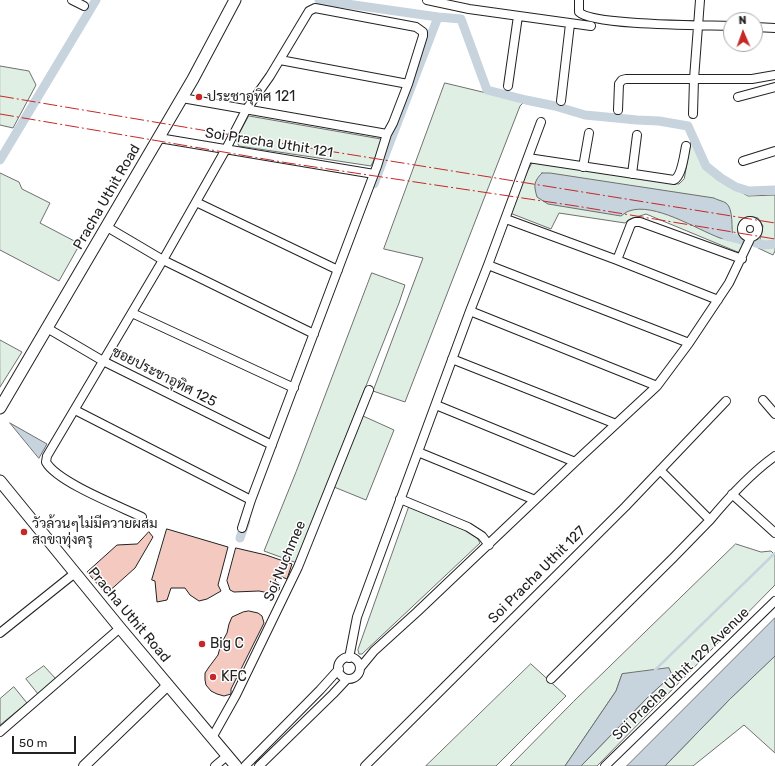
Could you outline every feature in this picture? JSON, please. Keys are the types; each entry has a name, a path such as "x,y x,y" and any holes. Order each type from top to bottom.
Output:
{"main road":[{"name":"Pracha Uthit Road","path":"0,408 159,138 235,0"},
{"name":"Pracha Uthit Road","path":"0,481 120,628 236,766"}],"street":[{"path":"72,0 84,6"},
{"path":"427,0 469,9 591,26"},
{"path":"579,0 579,12 594,19 620,22 723,26"},
{"path":"693,114 700,0"},
{"path":"142,517 66,480 48,467 46,459 163,260 226,150 246,110 280,60 310,11 315,8 416,27 421,29 423,36 408,84 393,123 387,134 374,174 251,500 242,528"},
{"path":"508,86 518,16"},
{"path":"561,101 570,24"},
{"path":"763,27 775,28"},
{"path":"280,60 408,84"},
{"path":"618,110 620,84 622,80 626,79 752,79 775,75"},
{"path":"738,97 775,87"},
{"path":"182,98 387,134"},
{"path":"349,658 357,617 541,122"},
{"path":"583,167 588,133"},
{"path":"632,174 637,135"},
{"name":"Soi Pracha Uthit 121","path":"159,138 374,174"},
{"path":"528,158 674,180 680,174 686,146"},
{"path":"743,161 775,151"},
{"path":"196,202 338,270"},
{"path":"506,219 617,260 718,300"},
{"path":"617,260 631,224 635,222 647,224 742,259"},
{"path":"107,227 163,260 314,334"},
{"path":"259,766 347,679 356,676 360,668 374,651 489,545 574,462 657,386 689,343 729,283 742,259 751,237"},
{"path":"488,264 689,343"},
{"path":"470,311 657,386"},
{"path":"132,312 294,388"},
{"name":"ซอยประชาอุทิศ 125","path":"47,328 103,361 272,445"},
{"path":"452,359 616,424"},
{"name":"Soi Nuchmee","path":"212,736 239,688 298,567 369,390"},
{"path":"762,400 775,414"},
{"name":"Soi Pracha Uthit 127","path":"365,766 625,507 726,401"},
{"path":"436,405 574,462"},
{"path":"75,410 251,500"},
{"path":"418,452 535,500"},
{"path":"551,678 673,558 710,520 732,494 756,471 775,456"},
{"path":"660,470 710,520"},
{"path":"732,494 775,534"},
{"path":"400,499 468,527 482,536 489,545"},
{"path":"0,633 75,573"},
{"name":"Soi Pracha Uthit 129 Avenue","path":"605,766 775,601"},
{"path":"0,732 120,628"},
{"path":"347,679 341,675 339,669 340,663 352,658 358,662 360,668"},
{"path":"245,766 339,669"},
{"path":"84,766 168,685"},
{"path":"215,766 228,755"}],"green space":[{"path":"0,66 29,71 36,85 13,128 0,125"},
{"path":"445,83 524,102 520,106 405,402 373,391 423,258 384,249"},
{"path":"249,116 381,139 379,149 371,166 239,146 236,140"},
{"path":"691,141 703,167 725,183 748,196 775,195 775,251 773,255 758,248 763,226 758,218 753,217 747,217 740,221 742,238 747,240 740,253 646,214 630,219 625,223 559,213 551,229 510,213 532,163 539,162 679,184 684,179"},
{"path":"0,173 19,182 22,189 50,203 40,223 80,244 59,281 0,250"},
{"path":"372,273 405,285 297,563 264,551 296,472"},
{"path":"0,340 22,352 0,387"},
{"path":"363,416 394,430 366,500 334,487"},
{"path":"409,507 475,534 480,543 362,654 359,654 358,650"},
{"path":"736,544 761,552 771,551 775,555 775,585 597,766 581,766 647,698 672,675 622,674 616,691 565,766 510,766 573,702"},
{"path":"775,656 775,753 744,725 693,766 665,766 730,699"},
{"path":"531,664 566,696 496,766 426,766"},
{"path":"44,666 56,679 38,694 26,679"},
{"path":"14,687 27,703 0,725 0,699"}],"shaded area":[{"path":"542,173 714,198 725,202 729,206 733,238 742,242 720,238 675,218 650,210 639,209 629,211 621,216 548,204 537,197 535,190 537,179"},
{"path":"10,423 47,444 39,458"},
{"path":"775,618 775,656 730,699 665,766 627,766"},
{"path":"669,668 672,675 647,698 581,766 565,766 616,691 622,674"}],"building":[{"path":"167,529 228,547 218,585 221,591 207,599 199,601 190,595 185,588 171,588 167,600 157,602 155,581 152,580"},
{"path":"149,532 153,537 135,568 106,594 87,572 117,545 137,544"},
{"path":"236,548 266,555 292,564 287,579 277,575 275,581 280,584 279,590 274,594 259,591 234,592 230,590 227,581"},
{"path":"249,611 258,613 262,616 264,623 231,689 231,694 224,696 217,694 211,691 206,685 205,673 218,655 232,617"}],"waterway":[{"path":"0,160 96,0"},
{"path":"319,0 461,19 487,90 555,106 585,115 659,121 688,126 706,166 721,178 736,187 749,191 775,190"},
{"path":"374,184 438,17"},
{"path":"726,236 742,240"},
{"path":"756,243 765,245 775,244"},
{"path":"240,538 246,521"},
{"path":"655,670 775,553"}],"power":[{"path":"0,96 291,145 775,223"},
{"path":"0,114 288,163 576,206 775,239"}],"place":[{"name":"ประชาอุทิศ 121","path":"199,97"},
{"name":"วัวล้วนๆไม่มีควายผสม สาขาทุ่งครุ","path":"24,532"},
{"name":"Big C","path":"202,644"},
{"name":"KFC","path":"213,677"}]}
